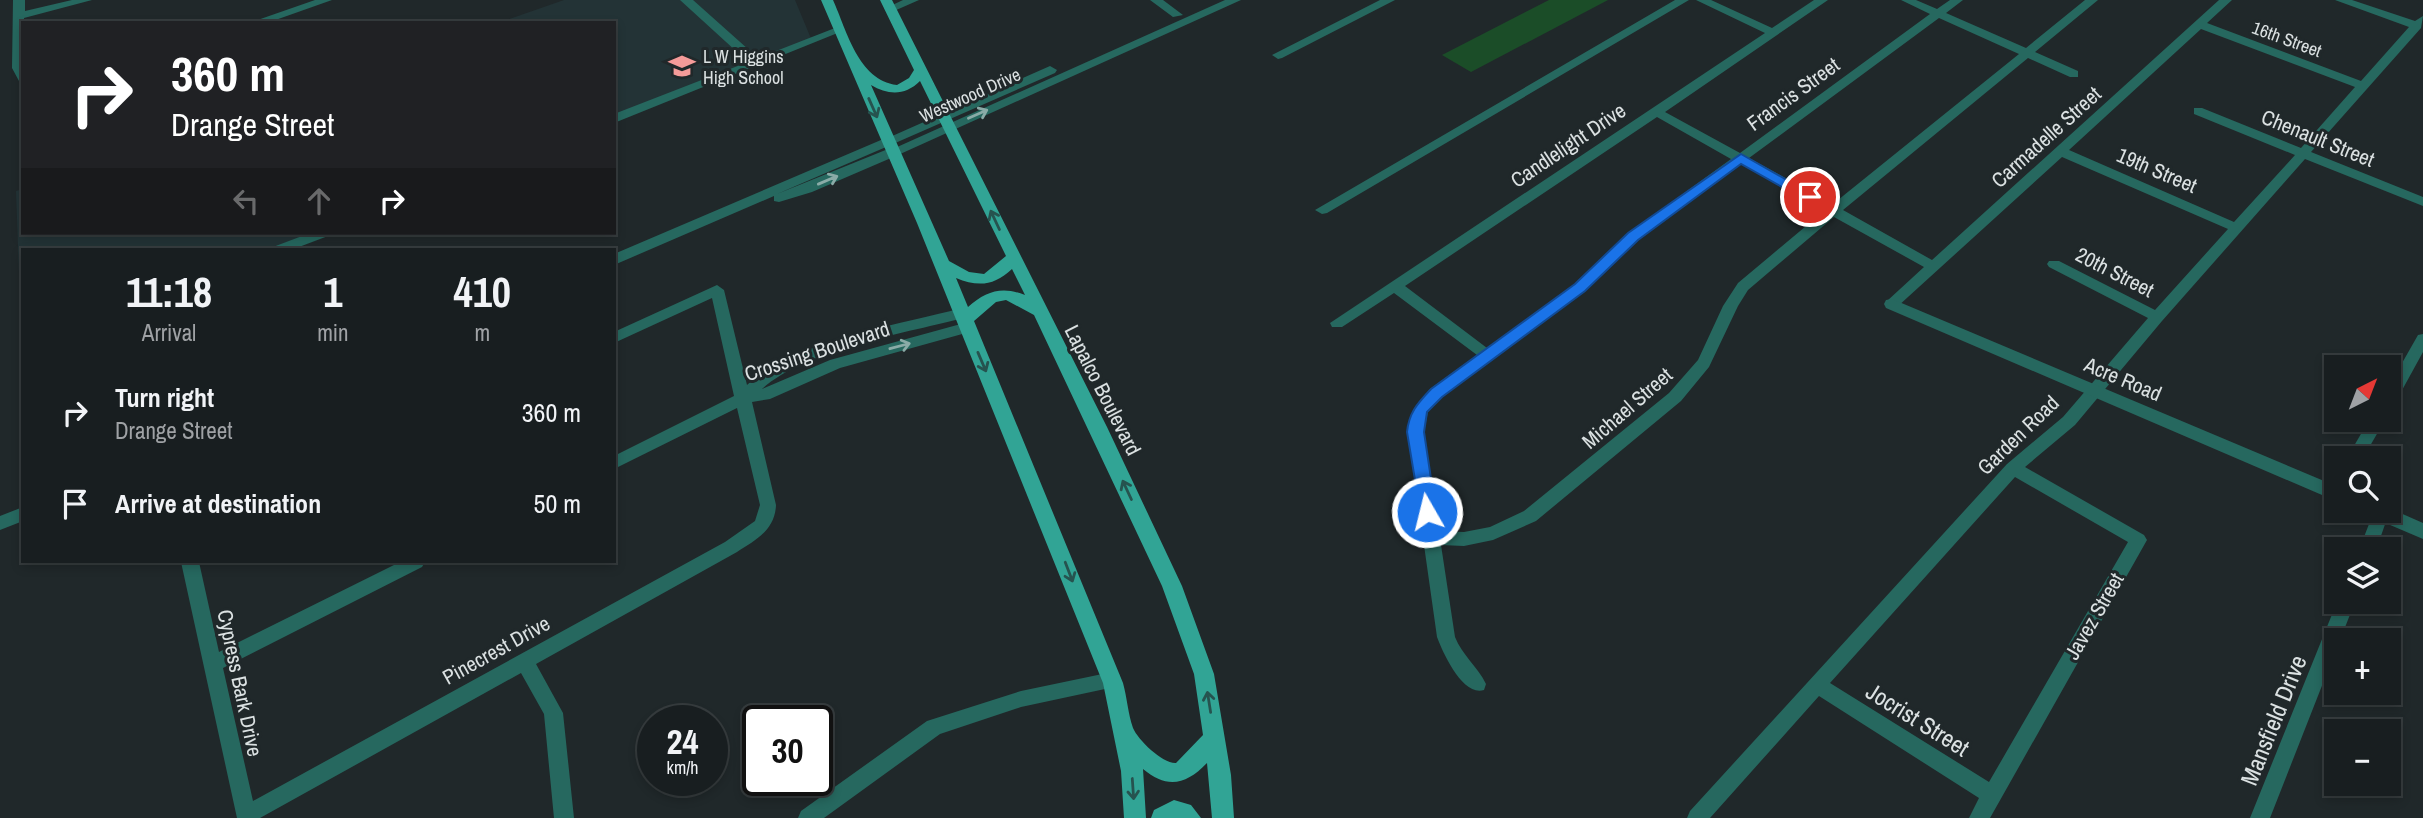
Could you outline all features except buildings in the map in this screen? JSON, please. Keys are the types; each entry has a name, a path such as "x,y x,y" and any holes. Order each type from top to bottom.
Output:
{"main road":[{"path":"827,0 942,264 1112,680 1132,771 1135,818"},
{"name":"Lapalco Boulevard","path":"888,4 1039,313 1098,427 1172,586 1204,674 1223,818"},
{"path":"856,68 883,87 892,90 904,89 914,83 921,70"},
{"path":"942,264 970,280 986,280 1000,273 1013,258"},
{"path":"965,320 983,300 997,294 1009,294 1039,313"},
{"path":"1125,736 1156,769 1171,775 1183,774 1198,760 1214,738"},
{"path":"1161,818 1174,811 1183,811 1190,818"}],"street":[{"path":"19,0 18,68 21,74"},
{"path":"18,16 86,0"},
{"path":"262,21 326,0"},
{"path":"686,0 757,63"},
{"path":"888,4 913,0"},
{"path":"1156,0 1177,15"},
{"name":"Westwood Drive","path":"616,259 716,216 807,189 891,146 1210,0"},
{"name":"Westwood Drive","path":"947,121 1235,0"},
{"path":"1278,55 1389,0"},
{"path":"1322,210 1683,0"},
{"path":"1702,0 1773,33"},
{"name":"Candlelight Drive","path":"1337,323 1822,0"},
{"path":"1907,0 2074,74"},
{"name":"Francis Street","path":"1477,684 1459,663 1446,637 1416,432 1416,420 1427,401 1580,287 1633,237 1957,0"},
{"name":"Michael Street","path":"1431,538 1465,539 1493,533 1513,526 1548,503 1675,397 1706,360 1728,306 1737,292 1766,263 2092,0"},
{"name":"Carmadelle Street","path":"1892,304 2226,0"},
{"path":"2341,0 2420,23"},
{"name":"Garden Road","path":"1697,818 2013,468 2070,421 2157,317 2420,23"},
{"name":"16th Street","path":"2199,24 2363,86"},
{"path":"616,118 839,30"},
{"path":"1655,111 1933,266"},
{"name":"Chenault Street","path":"2198,111 2423,202"},
{"name":"19th Street","path":"2060,151 2237,228"},
{"path":"283,248 318,235"},
{"name":"20th Street","path":"2054,264 2157,317"},
{"path":"1395,286 1487,355"},
{"path":"616,337 716,290 743,398"},
{"name":"Acre Road","path":"1892,304 2324,489"},
{"name":"Crossing Boulevard","path":"616,462 743,398 764,395 835,364 965,320"},
{"path":"2401,378 2423,339"},
{"name":"Pinecrest Drive","path":"246,815 749,536 765,521 768,505 743,398"},
{"name":"Javez Street","path":"1979,818 2138,540 2013,468"},
{"path":"0,523 21,515"},
{"path":"2401,522 2423,531"},
{"name":"Cypress Bark Drive","path":"190,563 246,815"},
{"path":"213,664 414,563"},
{"name":"Mansfield Drive","path":"2260,818 2341,614"},
{"path":"524,661 553,713 564,818"},
{"path":"808,818 934,727 1021,699 1112,680"},
{"name":"Jocrist Street","path":"1817,685 1992,795"}],"shaded area":[{"name":"L W Higgins High School","path":"564,0 795,0 812,41 616,119 616,21 504,21"},
{"path":"21,190 21,235 327,235 293,248 21,248 21,328 16,191"}],"green space":[{"path":"1549,0 1608,0 1471,72 1442,55"}],"place":[{"name":"L W Higgins High School","path":"682,66"}],"route":[{"path":"1427,512 1416,420 1427,401 1436,393 1593,277 1633,237 1741,158 1810,197"}]}
